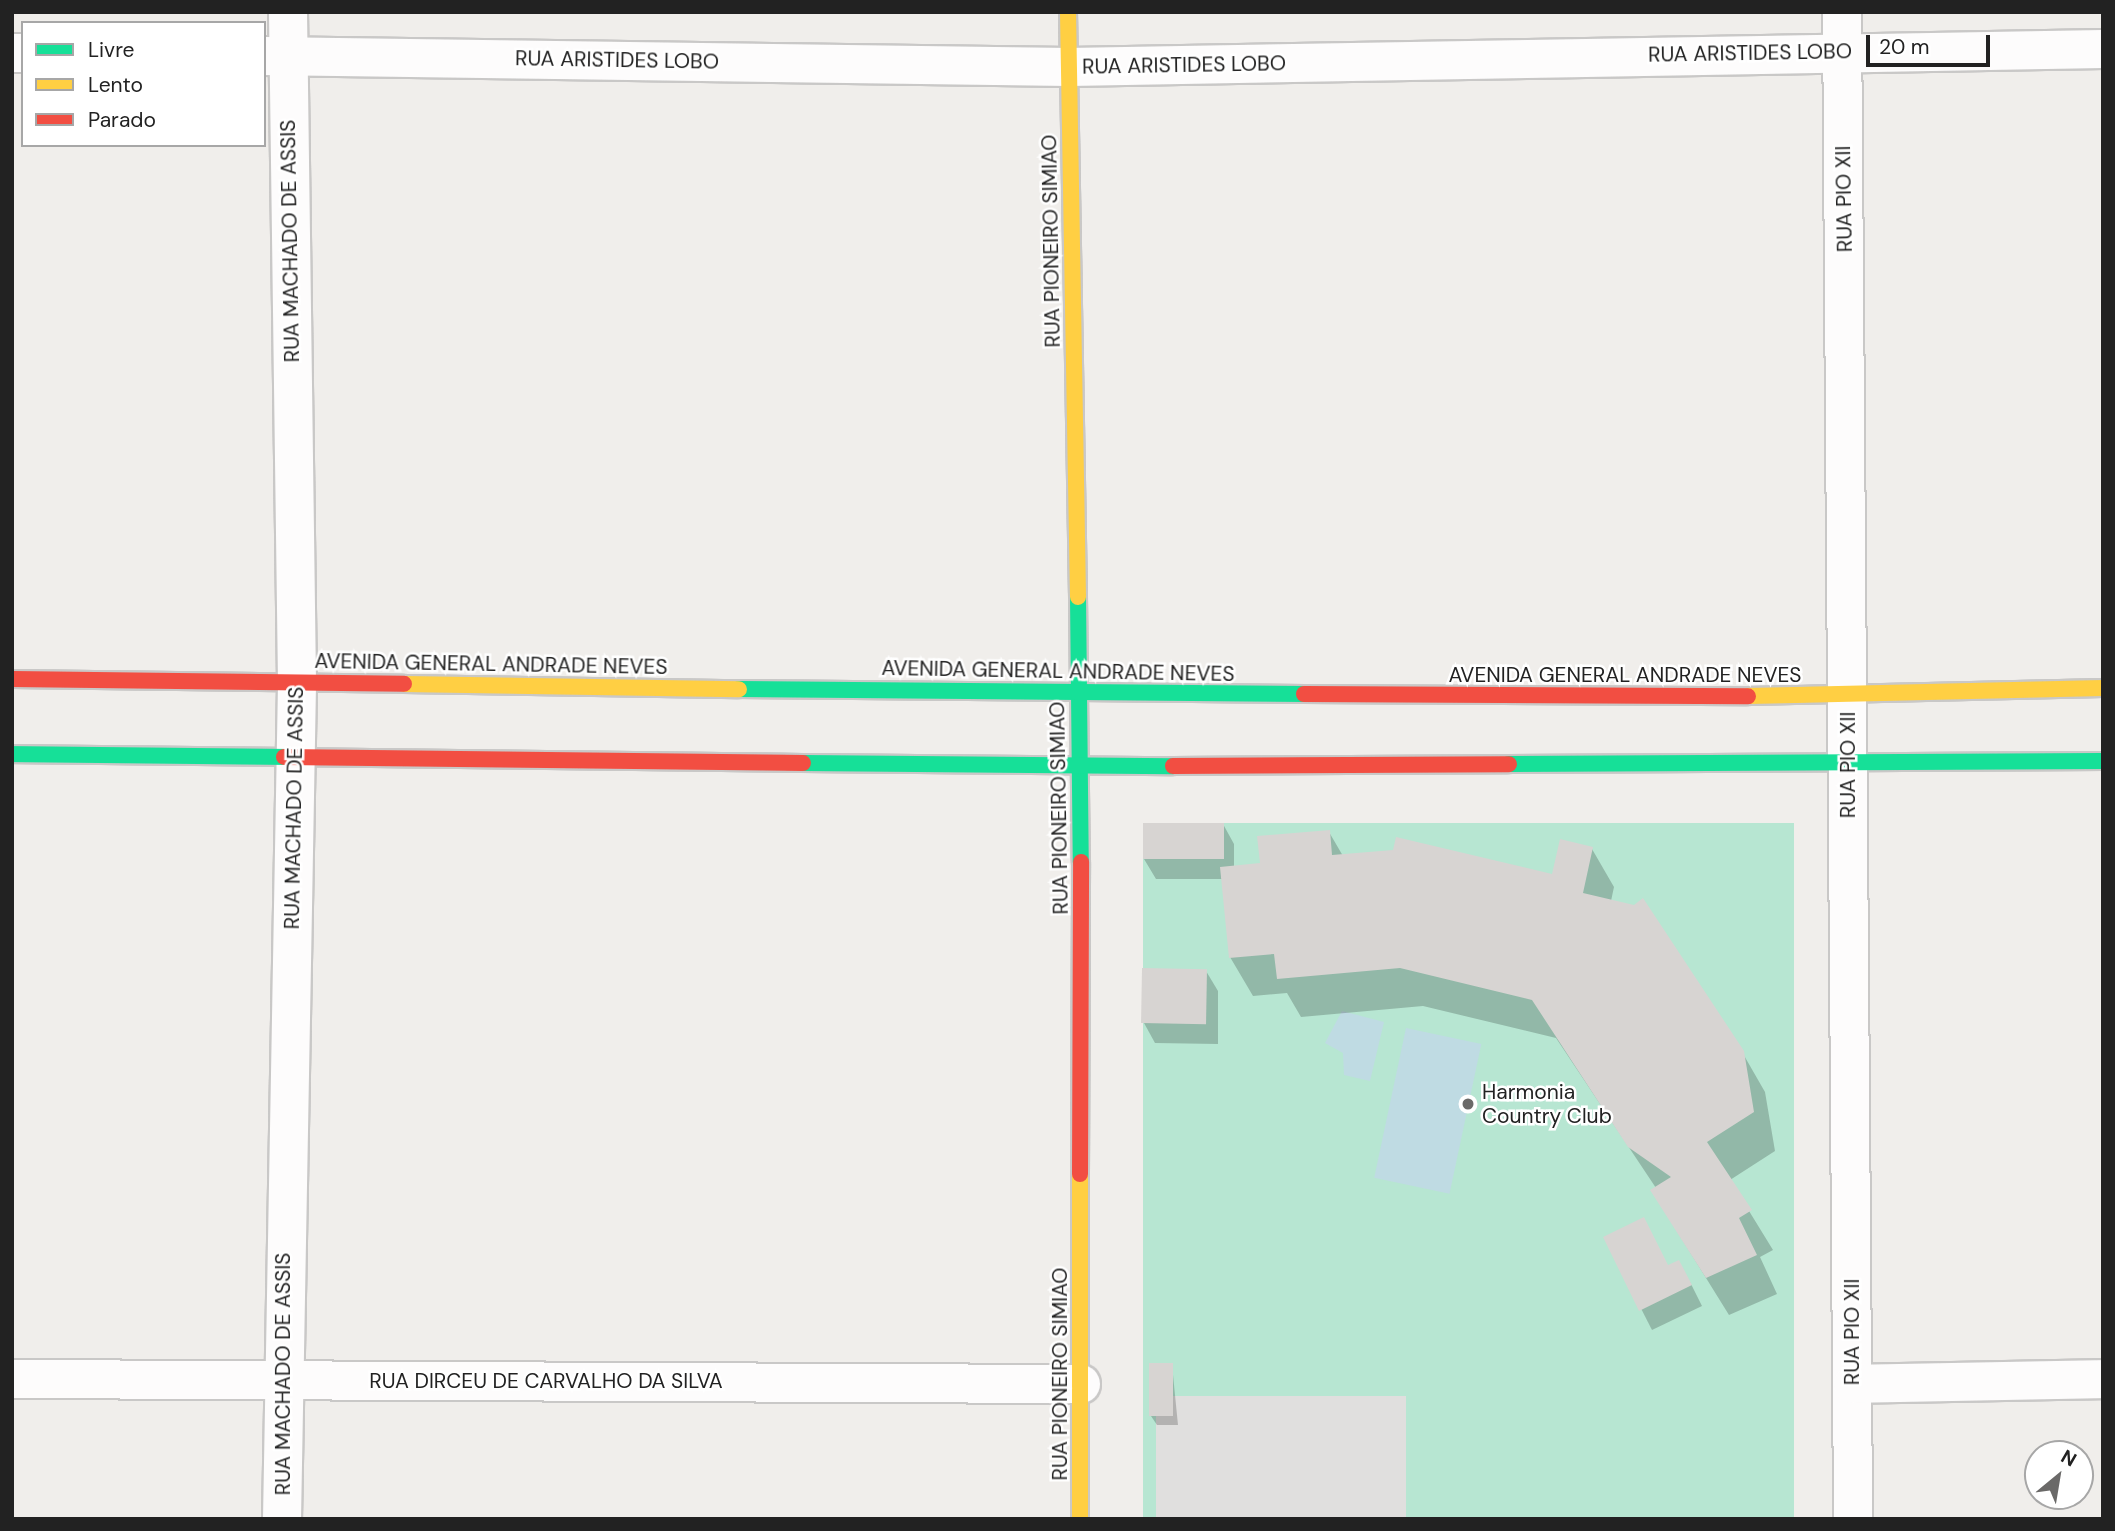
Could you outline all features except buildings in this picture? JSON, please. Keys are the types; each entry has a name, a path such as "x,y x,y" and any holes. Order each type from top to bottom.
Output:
{"main road":[{"name":"RUA PIONEIRO SIMIAO","path":"1068,12 1081,766 1080,1519"},
{"name":"AVENIDA GENERAL ANDRADE NEVES","path":"12,679 1078,693 1849,696 2103,688"},
{"path":"12,754 1081,766 2103,761"}],"street":[{"name":"RUA MACHADO DE ASSIS","path":"282,1519 282,1380 298,682 276,56 288,12"},
{"name":"RUA PIO XII","path":"1842,12 1853,1519"},
{"name":"RUA ARISTIDES LOBO","path":"276,56 1069,67 1842,51 2103,49"},
{"name":"RUA DIRCEU DE CARVALHO DA SILVA","path":"12,1379 1081,1384"},
{"path":"1853,1384 2103,1379"}],"green space":[{"name":"Harmonia Country Club","path":"1143,823 1794,823 1794,1519 1143,1519"}],"shaded area":[{"path":"1156,1396 1406,1396 1406,1519 1156,1519"}],"water":[{"path":"1342,1011 1384,1022 1370,1081 1344,1075 1343,1053 1325,1043"},
{"path":"1406,1028 1481,1044 1450,1194 1374,1178"}],"traffic: fast":[{"path":"1078,597 1081,862"},
{"path":"739,689 1304,694"},
{"path":"12,754 284,757"},
{"path":"1509,764 2103,761"},
{"path":"803,763 1173,766"}],"traffic: slow":[{"path":"1068,12 1078,597"},
{"path":"404,684 739,689"},
{"path":"1748,696 2103,688"},
{"path":"1080,1174 1080,1519"}],"traffic: jam":[{"path":"12,679 404,684"},
{"path":"1304,694 1748,696"},
{"path":"284,757 803,763"},
{"path":"1173,766 1509,764"},
{"path":"1080,1174 1081,862"}],"place":[{"name":"Harmonia Country Club","path":"1468,1104"}]}
